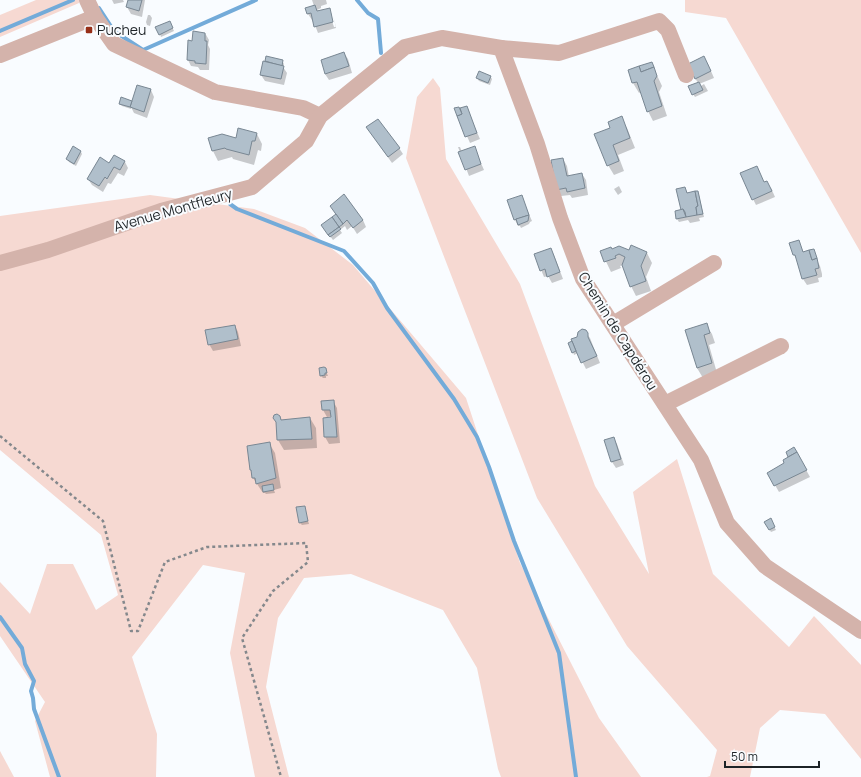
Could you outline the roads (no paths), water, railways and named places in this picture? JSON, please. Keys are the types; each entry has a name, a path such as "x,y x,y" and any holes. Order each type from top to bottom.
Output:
{"street":[{"path":"87,0 95,17 114,44 215,92 304,108 320,116 405,46 442,38 501,48 559,53 660,21 668,30 686,75"},
{"path":"0,55 95,17"},
{"name":"Chemin de Capdérou","path":"501,48 536,144 560,218 583,279 702,460 727,523 764,566 861,631"},
{"name":"Avenue Montfleury","path":"0,263 48,250 161,211 252,187 306,141 320,116"},
{"path":"613,324 714,263"},
{"path":"665,404 781,346"}],"waterway":[{"path":"0,31 73,0"},
{"path":"99,8 114,31 143,50 256,0"},
{"path":"357,0 368,13 378,19 381,53"},
{"path":"230,204 237,209 344,251 373,283 387,308 454,399 477,437 489,467 514,541 559,653 576,777"},
{"path":"0,617 22,648 25,664 34,681 31,691 34,709 59,777"}],"place":[{"name":"Pucheu","path":"89,30"}]}
